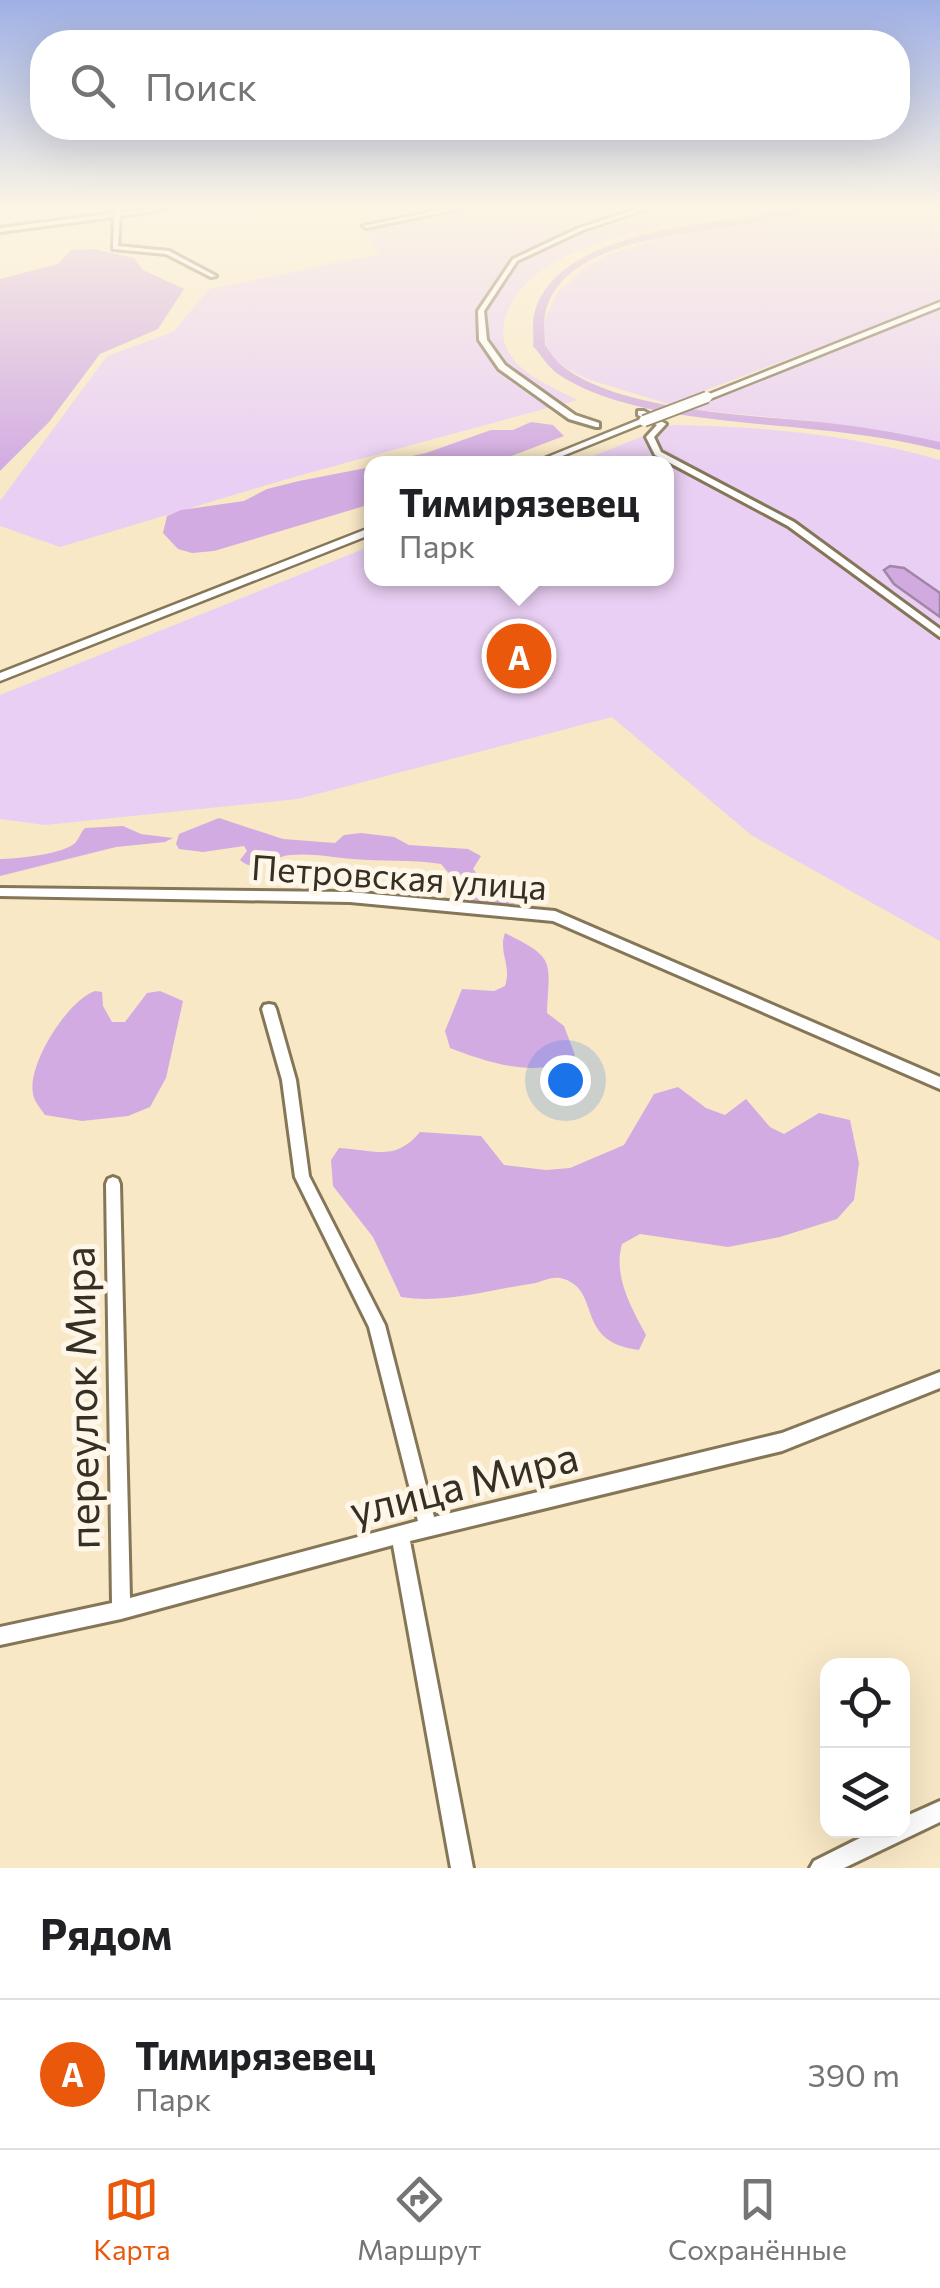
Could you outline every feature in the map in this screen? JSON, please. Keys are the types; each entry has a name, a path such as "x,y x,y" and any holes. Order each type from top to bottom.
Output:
{"main road":[{"path":"556,456 643,417 707,397 940,304"},
{"path":"0,678 364,533"}],"street":[{"path":"491,296 481,311 483,340 502,366 572,416 596,426"},
{"path":"643,417 662,424 650,437 664,456"},
{"path":"674,462 791,524 940,634"},
{"name":"Петровская улица","path":"0,892 350,897 555,916 940,1082"},
{"path":"268,1010 289,1080 302,1177 377,1324 428,1527"},
{"name":"переулок Мира","path":"113,1184 121,1610"},
{"name":"улица Мира","path":"0,1636 121,1610 428,1527 782,1442 940,1380"},
{"path":"400,1535 462,1868"},
{"path":"910,1826 940,1811"},
{"path":"821,1868 884,1838"}],"shaded area":[{"path":"0,296 179,296 158,329 100,354 49,422 0,471"},
{"path":"203,296 516,296 503,330 510,354 529,374 577,400 364,456 60,547 0,526 0,501 107,356 173,332"},
{"path":"556,296 940,296 940,301 669,404 587,379 557,363 546,345 543,324"},
{"path":"940,308 940,442 812,421 694,410 712,399"},
{"path":"531,422 553,425 564,436 511,456 412,456 491,430 513,430"},
{"path":"672,425 807,434 874,444 940,460 940,941 751,835 612,717 298,799 45,825 0,819 0,695 364,549 364,586 674,586 674,456 593,456"},
{"path":"364,468 364,506 214,551 192,553 178,549 163,533 167,516 181,510 244,501 267,489"},
{"path":"890,566 904,568 940,593 940,617 894,584 884,570"},
{"path":"219,818 283,839 335,843 344,835 361,833 394,837 409,845 468,849 481,856 473,869 487,885 515,903 512,907 474,903 441,864 298,855 252,866 240,860 247,851 244,846 203,852 179,849 179,834"},
{"path":"123,826 141,834 173,838 116,847 0,876 0,859 62,850 76,842 85,828"},
{"path":"505,933 534,949 546,963 547,1013 564,1026 575,1055 562,1063 547,1067 514,1066 450,1048 445,1031 462,989 494,991 505,986"},
{"path":"95,991 102,992 103,1006 112,1022 125,1022 147,993 160,991 183,1001 166,1078 150,1107 128,1116 82,1121 45,1115 33,1094 36,1067 62,1020"},
{"path":"678,1087 706,1108 725,1115 746,1099 770,1127 784,1134 819,1113 850,1120 859,1163 854,1200 837,1219 780,1237 728,1247 640,1234 622,1244 622,1279 646,1335 639,1350 605,1337 581,1292 560,1278 450,1298 401,1297 373,1237 333,1186 331,1160 339,1148 393,1151 420,1132 481,1136 504,1165 546,1170 570,1168 624,1145 654,1094"}],"waterway":[{"path":"549,296 540,314 539,346 560,371 598,390 698,413 865,432 940,446"}],"place":[{"name":"Тимирязевец","path":"519,656"}]}
